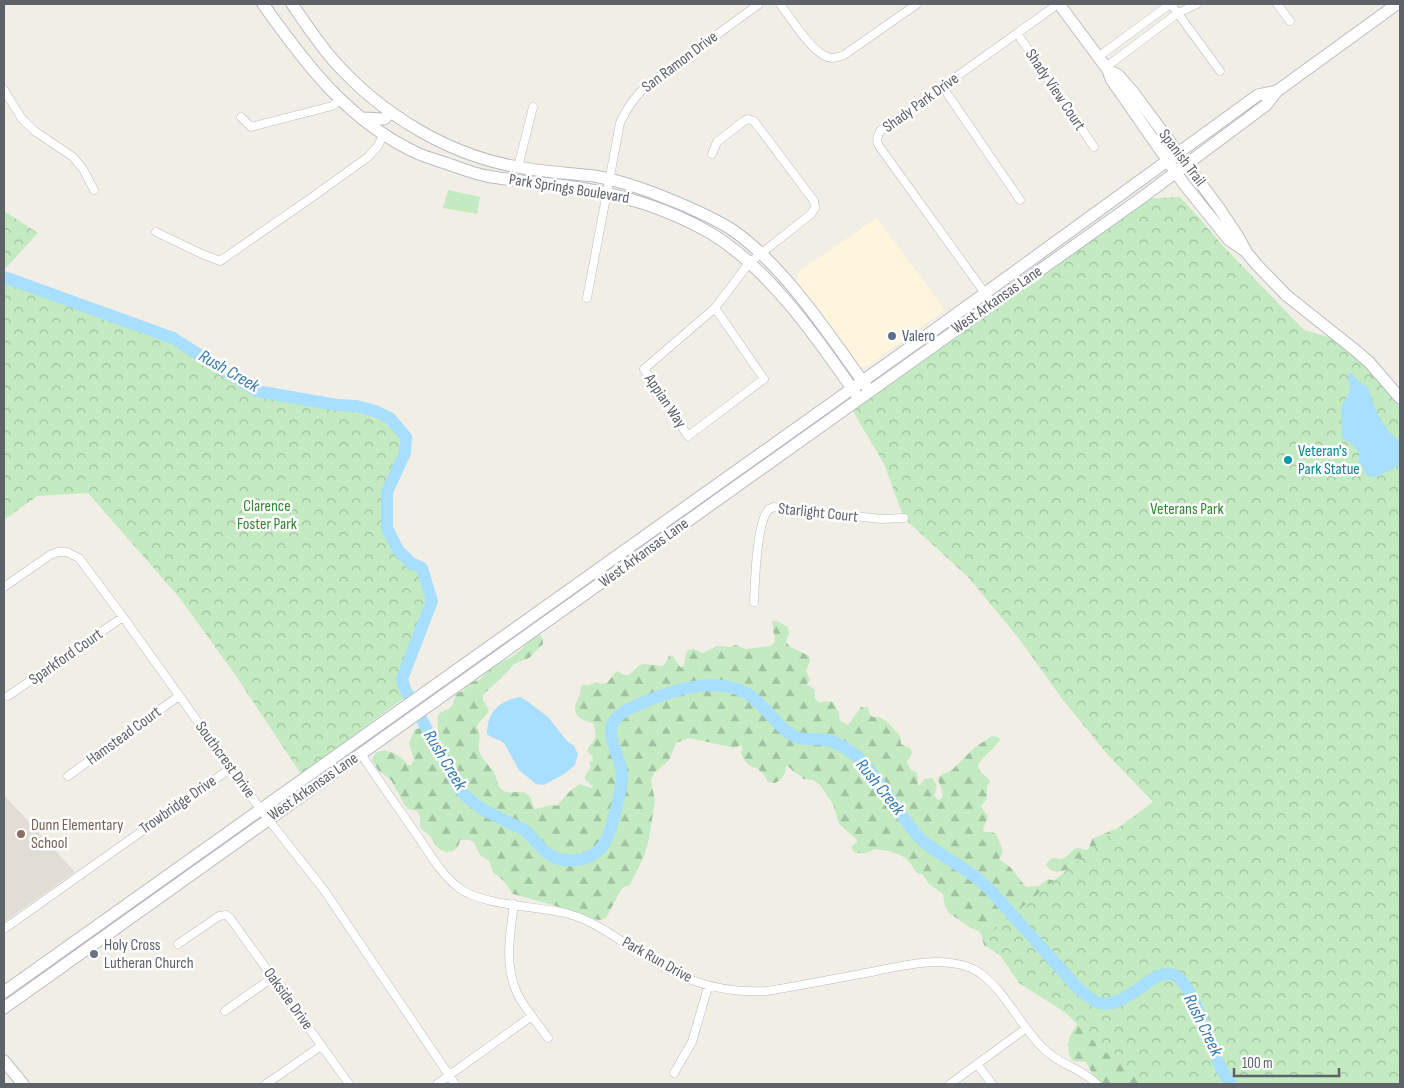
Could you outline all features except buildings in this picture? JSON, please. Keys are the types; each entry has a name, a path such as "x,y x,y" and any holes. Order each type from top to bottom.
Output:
{"main road":[{"name":"Park Springs Boulevard","path":"263,4 309,67 340,100 361,118 401,145 421,154 485,176 565,186 648,203 678,216 713,235 749,263 779,292 859,399"},
{"name":"Park Springs Boulevard","path":"292,4 350,78 391,112 431,137 454,147 518,167 596,177 638,186 709,217 731,229 761,254 786,280 870,392"},
{"name":"Spanish Trail","path":"1058,4 1107,69 1111,79 1176,172 1229,240 1247,253"},
{"name":"West Arkansas Lane","path":"4,1008 1176,172 1266,105 1277,91 1397,4"},
{"name":"Spanish Trail","path":"1107,69 1118,74 1128,86 1237,235 1247,253 1271,282 1369,362 1400,398"},
{"name":"West Arkansas Lane","path":"4,992 984,293 1258,95 1277,91"},
{"path":"361,118 384,119 391,112"},
{"path":"4,1061 23,1084"}],"street":[{"name":"San Ramon Drive","path":"587,298 620,123 625,111 636,95 660,75 759,4"},
{"path":"780,4 812,46 821,54 833,58 844,55 917,4"},
{"name":"Shady Park Drive","path":"992,303 877,141 880,131 1058,4"},
{"path":"1098,57 1171,4 1220,71"},
{"path":"1107,69 1178,13 1197,4"},
{"path":"1277,4 1290,21"},
{"name":"Shady View Court","path":"1017,33 1094,147"},
{"path":"942,86 1020,200"},
{"path":"4,90 22,119 36,132 73,157 83,169 94,190"},
{"path":"241,117 251,127 332,106 340,100"},
{"path":"518,167 534,107"},
{"name":"Appian Way","path":"712,154 717,142 744,121 748,119 754,121 813,197 815,208 811,214 749,263 715,308 644,369 688,436 764,379 715,308"},
{"path":"156,232 202,254 220,260 368,157 378,146 384,133"},
{"name":"Starlight Court","path":"754,602 756,557 764,516 768,509 774,507 838,516 881,519 904,518"},
{"name":"Southcrest Drive","path":"4,587 50,555 58,552 67,552 79,558 261,810 324,890 455,1084"},
{"name":"Sparkford Court","path":"8,696 123,617"},
{"name":"Hamstead Court","path":"68,776 179,696"},
{"name":"Park Run Drive","path":"361,754 449,880 471,895 554,911 584,919 603,928 676,974 708,987 734,992 767,991 920,963 951,963 976,971 991,982 1025,1029 1048,1053 1087,1074 1098,1084"},
{"name":"Trowbridge Drive","path":"4,929 231,768"},
{"path":"514,904 509,945 510,970 518,995 548,1038"},
{"name":"Oakside Drive","path":"178,944 219,916 226,915 230,918 349,1084"},
{"path":"225,1011 272,978"},
{"path":"674,1073 692,1042 708,987"},
{"path":"437,1084 532,1016"},
{"path":"950,1084 1025,1029"},
{"path":"266,1084 321,1046"},
{"path":"977,1064 992,1084"}],"shaded area":[{"path":"877,218 945,310 865,368 857,366 795,282 798,272"},
{"name":"Dunn Elementary School","path":"4,795 75,872 4,922"}],"green space":[{"path":"448,190 480,197 477,214 443,208"},
{"name":"Veterans Park","path":"1180,197 1223,246 1304,330 1346,342 1400,399 1400,1084 1151,1084 1104,1051 1066,1013 1019,983 987,936 1119,827 1153,802 1108,755 1063,700 1020,640 969,578 904,518 884,464 850,406 1140,199"},
{"path":"4,211 38,233 4,270"},
{"name":"Clarence Foster Park","path":"4,277 173,338 256,391 337,405 356,406 375,411 390,418 406,437 405,453 387,492 387,528 398,550 411,563 422,568 432,601 402,679 408,695 301,774 234,673 179,597 88,493 37,496 4,520"},
{"path":"774,621 788,627 789,634 786,641 789,646 809,656 810,661 806,671 810,680 807,684 815,690 814,697 819,703 833,702 839,713 840,721 848,725 861,707 868,707 870,715 885,720 900,736 901,744 911,749 912,753 907,762 910,769 917,773 918,785 924,779 932,778 936,786 934,795 938,800 942,798 942,790 938,777 952,770 974,748 992,736 1000,738 978,765 979,770 990,781 987,787 987,799 981,806 988,817 983,829 984,832 996,834 1003,851 999,859 1010,867 1026,887 1039,886 1048,879 1056,881 1070,870 1052,871 1046,865 1050,859 1064,858 1078,848 1086,850 1089,848 1092,839 1115,829 1120,830 1400,797 1400,1084 1103,1084 1093,1075 1086,1062 1074,1061 1070,1056 1068,1048 1070,1036 1080,1016 1003,957 984,945 979,931 971,928 949,913 945,906 943,894 929,884 922,874 917,873 903,857 879,849 864,853 853,851 851,847 857,840 839,824 833,804 820,785 813,780 803,779 788,766 786,766 780,780 775,783 768,782 757,768 749,765 745,760 741,752 743,749 741,745 735,748 689,738 676,743 669,760 654,773 651,781 655,800 649,839 644,856 630,885 622,888 606,918 600,920 586,918 556,906 513,894 504,881 493,872 489,861 480,855 474,842 460,840 457,848 450,852 439,849 430,836 420,827 420,817 417,811 409,809 404,804 391,780 378,770 372,760 379,752 384,751 395,754 408,765 411,765 414,760 409,743 415,729 422,728 434,732 438,730 438,715 451,708 456,694 463,691 470,683 481,679 494,666 512,657 524,647 529,639 538,634 542,637 543,644 529,658 514,664 483,695 483,700 489,710 477,727 480,734 479,750 485,762 494,772 502,790 529,795 534,809 553,805 557,806 569,792 580,784 593,787 585,779 585,776 591,767 589,762 593,761 592,755 587,750 595,737 594,724 581,718 576,714 575,710 583,685 597,682 604,684 617,671 624,675 629,675 640,665 644,664 663,666 669,656 672,655 681,668 687,651 693,649 703,653 717,646 730,647 736,645 745,649 771,646 775,642 772,622"}],"water":[{"path":"1349,373 1353,374 1355,378 1368,388 1377,413 1389,432 1400,442 1400,465 1376,477 1367,476 1359,461 1359,452 1342,438 1341,408 1349,393"},
{"path":"520,697 548,717 567,741 574,746 578,754 575,765 564,774 544,785 536,784 519,770 504,743 487,734 489,719 496,709 512,699"}],"waterway":[{"name":"Rush Creek","path":"4,277 173,338 256,391 337,405 356,406 375,411 390,418 406,437 405,453 387,492 387,528 398,550 411,563 422,568 432,601 402,679 405,689 458,787 472,802 526,831 551,856 563,860 583,859 602,847 607,839 616,811 622,782 621,769 611,733 611,726 620,715 644,702 681,689 708,685 734,688 753,698 783,728 796,737 831,741 858,757 867,766 920,838 933,849 967,871 991,891 1076,986 1091,999 1108,1004 1119,1001 1158,976 1167,974 1176,976 1190,992 1221,1068 1231,1084"}],"place":[{"name":"Valero","path":"892,336"},
{"name":"Veteran's Park Statue","path":"1288,460"},
{"name":"Dunn Elementary School","path":"21,834"},
{"name":"Holy Cross Lutheran Church","path":"94,954"}]}
